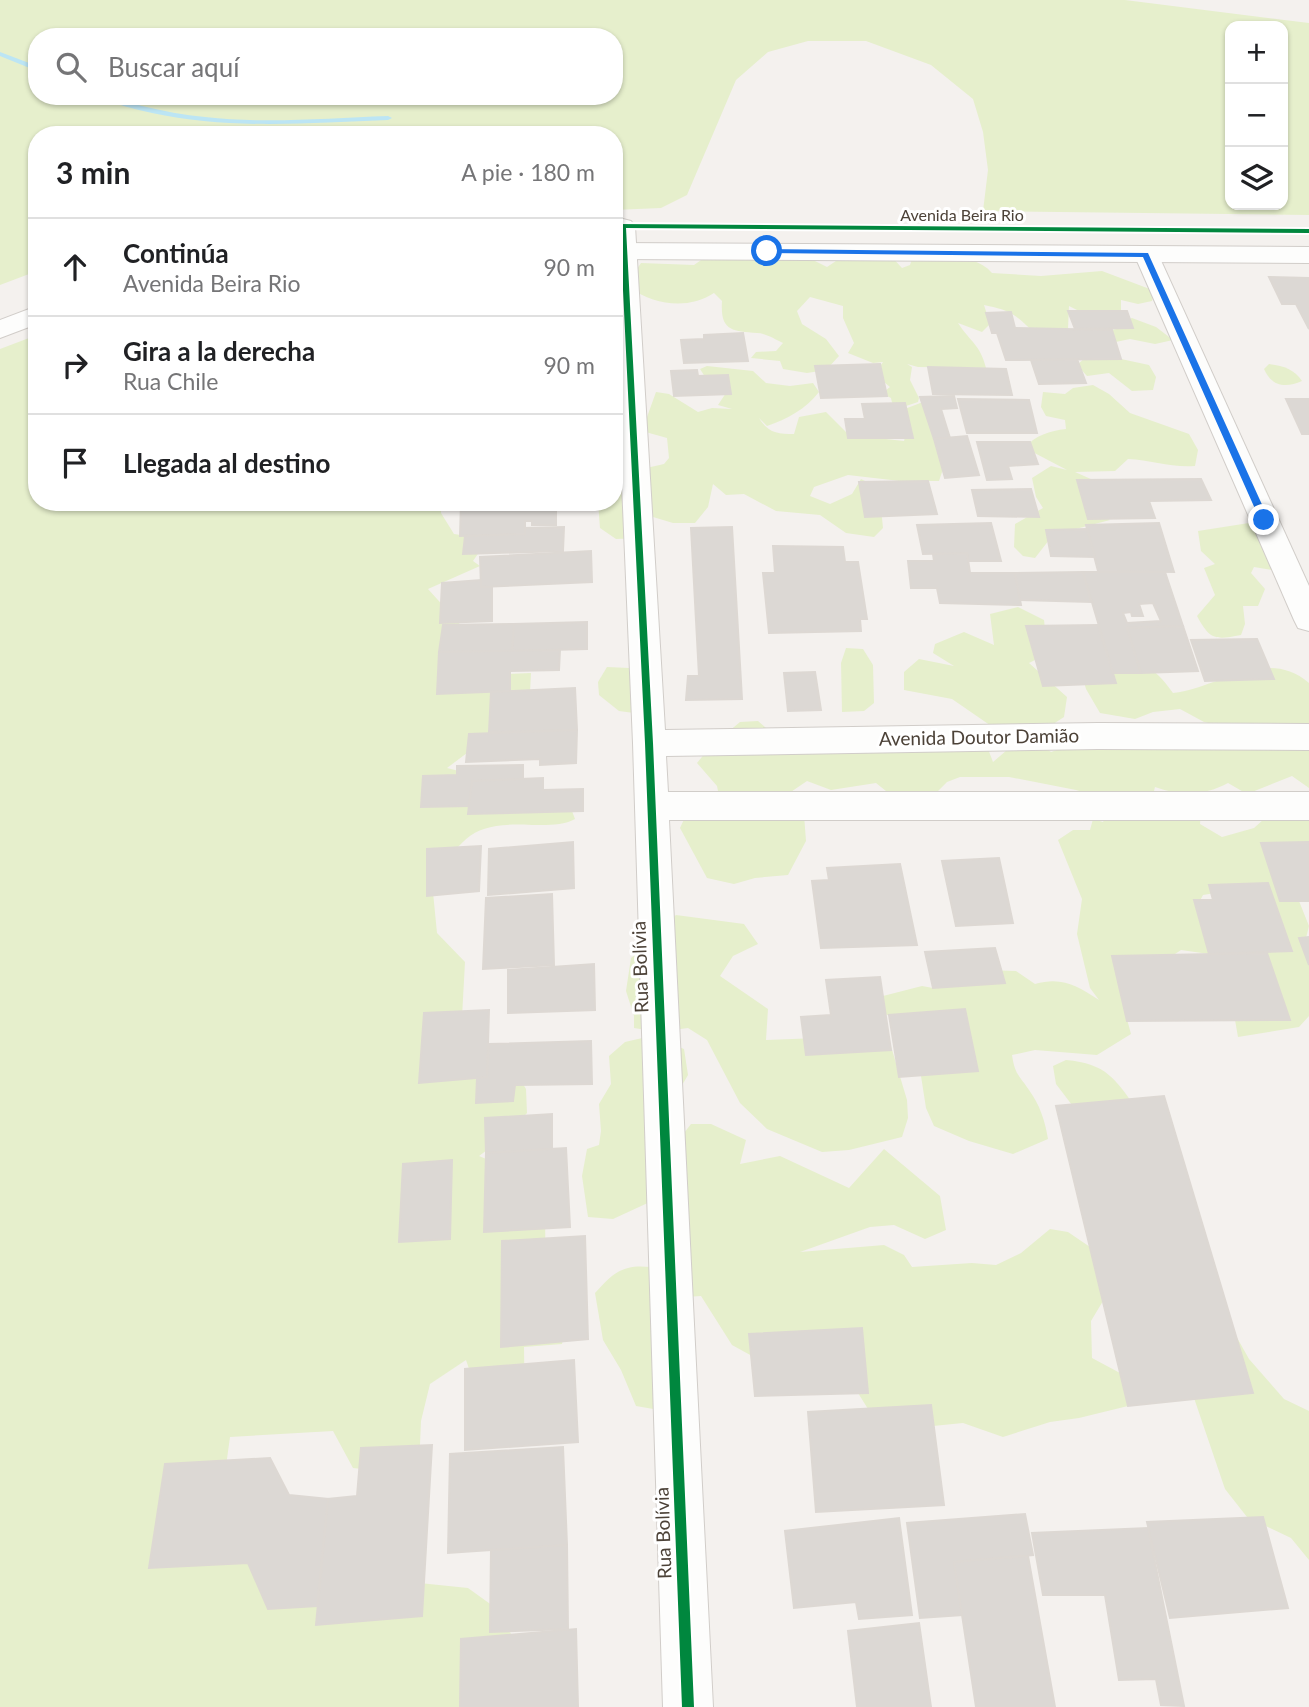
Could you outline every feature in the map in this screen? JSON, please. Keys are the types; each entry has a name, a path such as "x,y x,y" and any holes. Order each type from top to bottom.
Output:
{"street":[{"name":"Avenida Beira Rio","path":"623,238 1309,231"},
{"name":"Avenida Beira Rio","path":"623,238 1146,254 1309,255"},
{"path":"1146,254 1309,620"},
{"name":"Rua Bolívia","path":"623,290 649,743 688,1707"},
{"path":"0,304 28,293"},
{"path":"0,330 28,318"},
{"name":"Avenida Doutor Damião","path":"649,743 1098,736 1309,737"},
{"path":"651,806 1309,806"}],"green space":[{"path":"0,0 1125,0 1309,23 1309,215 983,211 988,170 983,132 973,99 931,65 866,41 808,41 768,52 736,80 687,195 661,208 623,210 623,126 28,126 28,274 0,285"},
{"path":"845,255 890,255 902,268 910,265 912,259 955,258 975,262 992,273 1041,276 1102,271 1155,291 1152,301 1138,304 1121,300 1121,316 1085,314 1069,306 1068,329 1054,335 1035,333 1013,314 984,305 990,324 982,332 958,323 978,348 986,368 918,367 907,364 912,367 910,380 919,398 918,402 893,407 891,398 885,391 890,387 884,382 878,369 883,362 873,363 848,353 854,343 843,318 843,306 810,297 797,311 802,324 826,339 839,356 826,370 807,373 783,369 780,361 751,358 756,352 776,351 783,343 763,334 729,328 723,318 722,301 714,293 693,302 672,303 661,302 630,288 630,279 641,263 694,265 704,258 809,258 827,267"},
{"path":"1132,318 1156,327 1173,340 1155,344 1130,339 1106,344 1092,334 1105,328 1120,328 1123,321"},
{"path":"28,338 28,511 441,511 454,534 488,539 473,561 480,566 428,589 505,674 531,673 529,712 510,714 515,742 471,750 447,768 567,798 575,819 554,825 512,825 483,829 462,843 432,882 437,933 465,962 460,1054 503,1051 526,1089 527,1113 506,1136 479,1156 517,1172 545,1209 546,1311 567,1316 562,1344 524,1347 525,1427 478,1395 466,1360 430,1384 421,1421 419,1468 390,1472 353,1468 333,1431 230,1437 216,1539 309,1547 361,1577 468,1588 500,1611 519,1651 526,1707 0,1707 0,349"},
{"path":"1085,358 1121,359 1149,365 1156,377 1153,390 1132,391 1109,373 1087,376 1077,365"},
{"path":"1269,364 1288,369 1302,381 1290,385 1275,383 1264,369"},
{"path":"707,366 753,371 766,383 790,386 813,383 819,392 796,413 767,426 759,418 766,427 778,433 794,434 799,417 826,412 849,435 904,441 908,425 902,410 923,402 945,463 939,481 900,481 848,475 814,487 810,496 830,504 852,494 861,479 879,488 883,528 874,537 846,533 820,515 776,511 744,494 726,495 713,484 708,507 695,523 673,523 653,517 644,538 616,539 600,528 599,511 623,511 623,478 635,482 642,469 664,464 669,458 667,438 642,431 656,392 669,394 698,412 712,408 732,409 718,405 726,393 709,383 700,369"},
{"path":"1093,385 1109,394 1130,413 1189,434 1198,450 1195,466 1128,459 1115,471 1075,472 1093,480 1095,511 1110,520 1053,535 1035,558 1023,556 1014,547 1015,524 1043,508 1036,497 1032,478 1051,466 1067,470 1025,448 1043,434 1066,429 1065,420 1046,416 1041,407 1043,392 1065,394 1073,388"},
{"path":"1249,523 1259,527 1272,570 1254,567 1251,573 1265,589 1258,606 1243,606 1245,624 1241,635 1219,638 1206,630 1197,616 1215,595 1204,568 1215,564 1201,551 1198,531"},
{"path":"1018,607 1044,620 1047,648 1045,655 1029,663 1067,697 1064,717 1044,730 997,730 952,699 904,690 904,672 919,659 954,666 933,653 935,644 964,632 994,645 990,614"},
{"path":"846,648 863,649 873,665 874,703 864,711 842,712 841,663"},
{"path":"1105,661 1145,666 1159,675 1173,693 1259,669 1276,668 1293,673 1309,683 1309,730 1238,730 1204,722 1180,709 1153,712 1135,719 1100,713 1086,689 1080,668"},
{"path":"607,667 629,668 640,674 634,713 619,711 599,695 598,682"},
{"path":"758,721 772,733 938,752 988,749 993,762 1007,750 1040,744 1051,752 1066,747 1309,742 1309,788 1292,776 1247,794 1228,783 1192,793 1155,787 1152,799 1201,812 1200,824 1222,837 1254,828 1264,819 1309,821 1309,852 1287,886 1299,901 1309,926 1303,950 1309,964 1309,1016 1299,1027 1238,1037 1231,997 1267,952 1273,928 1221,892 1203,895 1196,908 1214,924 1222,944 1209,954 1181,950 1166,960 1124,1008 1131,1034 1097,1055 1035,1050 1012,1055 1016,1071 1039,1107 1048,1139 1013,1154 969,1141 934,1126 926,1108 913,1025 885,1014 883,996 922,986 933,988 954,969 1016,971 1035,984 1062,982 1084,990 1099,1000 1090,988 1077,934 1082,899 1058,840 1073,830 1090,830 1093,819 1103,822 1112,806 1126,805 1076,790 1009,777 960,777 947,782 936,793 891,795 876,783 831,790 807,781 779,800 804,815 806,841 788,875 755,878 734,884 707,878 680,828 694,798 719,796 717,786 697,763 710,747 740,722"},
{"path":"676,915 744,924 758,944 733,956 720,976 768,1009 766,1040 871,1036 890,1043 907,1100 908,1118 902,1137 849,1150 822,1152 767,1129 740,1103 707,1040 688,1028 658,1032 634,1028 634,1016 626,991 631,958"},
{"path":"651,1036 684,1049 688,1075 681,1087 677,1142 691,1124 711,1124 746,1140 740,1164 780,1156 849,1188 884,1149 940,1196 946,1230 925,1239 894,1225 870,1227 800,1252 884,1245 904,1255 912,1267 972,1263 996,1265 1021,1253 1050,1229 1068,1232 1090,1247 1103,1301 1091,1321 1092,1358 1120,1373 1128,1406 1050,1422 1003,1437 963,1423 933,1426 868,1409 845,1372 752,1356 732,1345 701,1296 686,1297 665,1411 636,1406 621,1370 603,1340 595,1293 626,1268 651,1267 652,1201 613,1219 588,1217 582,1176 587,1149 599,1145 599,1104 611,1084 609,1056 625,1042"},
{"path":"1066,1060 1091,1065 1108,1074 1137,1109 1072,1105 1056,1084 1053,1066"},
{"path":"1227,1320 1249,1359 1284,1399 1309,1411 1309,1560 1291,1538 1247,1517 1225,1489 1194,1398"}],"building":[{"path":"1269,277 1309,278 1309,329 1296,304 1282,304"},
{"path":"1068,311 1127,311 1133,328 1075,329"},
{"path":"1011,312 1015,328 1112,330 1121,359 1006,360 997,333 992,333 986,313"},
{"path":"743,333 748,361 684,363 681,340 704,339 704,335"},
{"path":"1077,359 1086,383 1039,384 1031,360"},
{"path":"880,364 887,396 821,398 815,366"},
{"path":"928,367 1006,369 1012,395 933,394"},
{"path":"697,370 698,376 728,375 731,394 674,396 671,371"},
{"path":"954,396 957,408 941,409 950,438 934,439 920,397"},
{"path":"958,399 1029,400 1037,433 967,433"},
{"path":"1286,399 1309,399 1309,434 1302,434"},
{"path":"905,403 913,438 848,438 845,419 865,419 862,404"},
{"path":"967,436 979,475 945,478 934,439"},
{"path":"977,442 1030,442 1038,464 1008,466 1012,479 987,480"},
{"path":"1201,479 1211,500 1149,501 1155,518 1088,519 1077,480"},
{"path":"928,481 937,514 865,517 859,482"},
{"path":"1031,489 1039,517 978,516 972,490"},
{"path":"461,511 556,511 556,525 532,525 532,521 525,521 525,534 460,536"},
{"path":"991,523 1001,561 968,561 967,553 923,554 917,525"},
{"path":"1159,523 1174,572 1098,571 1086,525"},
{"path":"564,527 563,551 463,554 465,536 525,534 525,528"},
{"path":"732,527 742,699 686,700 688,676 699,676 691,528"},
{"path":"1087,529 1095,557 1051,556 1046,530"},
{"path":"773,546 843,547 845,562 858,562 867,619 860,619 861,631 769,633 763,573 775,573"},
{"path":"591,551 592,582 481,587 480,557"},
{"path":"967,553 970,573 1015,573 1021,605 940,603 937,588 911,588 908,561 934,561 933,554"},
{"path":"1083,572 1165,572 1183,626 1127,628 1141,673 1113,673","holes":["1153,603 1161,621 1127,623 1123,613 1131,612 1132,616 1143,616 1139,604"]},
{"path":"1083,572 1091,602 1020,600 1015,573"},
{"path":"481,580 481,587 492,587 492,621 440,623 442,583"},
{"path":"587,622 587,649 512,651 514,624"},
{"path":"514,624 512,651 439,652 443,625"},
{"path":"1098,625 1116,683 1043,686 1026,626"},
{"path":"1183,626 1198,671 1141,673 1127,628"},
{"path":"1257,639 1274,679 1205,681 1191,640"},
{"path":"560,650 559,670 510,671 510,691 437,694 439,652"},
{"path":"815,672 821,710 788,711 784,673"},
{"path":"575,688 577,730 489,732 491,692"},
{"path":"577,730 576,763 540,765 540,759 466,762 469,734"},
{"path":"523,765 523,779 472,781 469,806 421,807 423,776 457,775 457,766"},
{"path":"543,778 543,790 583,789 583,811 468,814 472,781"},
{"path":"573,842 574,888 488,895 489,849"},
{"path":"1309,842 1309,901 1280,901 1261,843"},
{"path":"481,846 479,891 427,896 427,849"},
{"path":"999,858 1013,923 956,926 942,861"},
{"path":"900,864 917,945 821,948 812,881 829,880 827,868"},
{"path":"1268,883 1292,951 1209,954 1194,900 1213,900 1209,885"},
{"path":"552,894 554,965 483,969 486,898"},
{"path":"1309,937 1309,965 1299,938"},
{"path":"995,948 1005,983 933,988 925,952"},
{"path":"1267,953 1290,1020 1127,1021 1112,956"},
{"path":"594,964 595,1010 508,1013 508,970"},
{"path":"880,977 891,1050 806,1055 801,1017 831,1015 826,980"},
{"path":"965,1009 978,1071 899,1077 889,1015"},
{"path":"489,1010 487,1077 419,1083 424,1013"},
{"path":"591,1041 592,1084 515,1085 513,1101 476,1103 477,1078 487,1077 489,1044"},
{"path":"1164,1096 1253,1393 1128,1406 1056,1106"},
{"path":"552,1114 552,1149 486,1153 485,1118"},
{"path":"566,1148 570,1227 484,1232 486,1153"},
{"path":"452,1160 450,1239 399,1242 403,1164"},
{"path":"585,1236 588,1339 501,1347 502,1241"},
{"path":"862,1328 868,1393 755,1396 749,1334"},
{"path":"574,1360 578,1442 465,1450 465,1369"},
{"path":"931,1405 944,1505 816,1512 808,1412"},
{"path":"432,1445 422,1616 316,1625 328,1499 357,1496 361,1448"},
{"path":"563,1447 567,1545 448,1553 450,1454"},
{"path":"270,1458 289,1495 328,1499 317,1606 268,1609 248,1563 149,1568 165,1464"},
{"path":"1025,1514 1033,1555 954,1562 962,1615 920,1618 907,1523"},
{"path":"1263,1517 1288,1608 1170,1618 1147,1522"},
{"path":"899,1518 912,1615 859,1619 856,1602 794,1608 785,1531"},
{"path":"1148,1528 1184,1706 1161,1705 1156,1679 1119,1680 1105,1595 1043,1595 1032,1533"},
{"path":"567,1545 568,1629 490,1632 491,1550"},
{"path":"1028,1556 1055,1707 976,1707 954,1562"},
{"path":"919,1623 931,1707 857,1707 848,1631"},
{"path":"576,1629 578,1707 460,1707 461,1639"}],"waterway":[{"path":"0,54 28,65"},
{"path":"132,105 173,115 244,122 388,118"}],"cycle path":[{"path":"623,226 1309,231"},
{"path":"623,226 649,743 688,1707"}],"route":[{"path":"767,251 1146,254 1264,520"}]}
